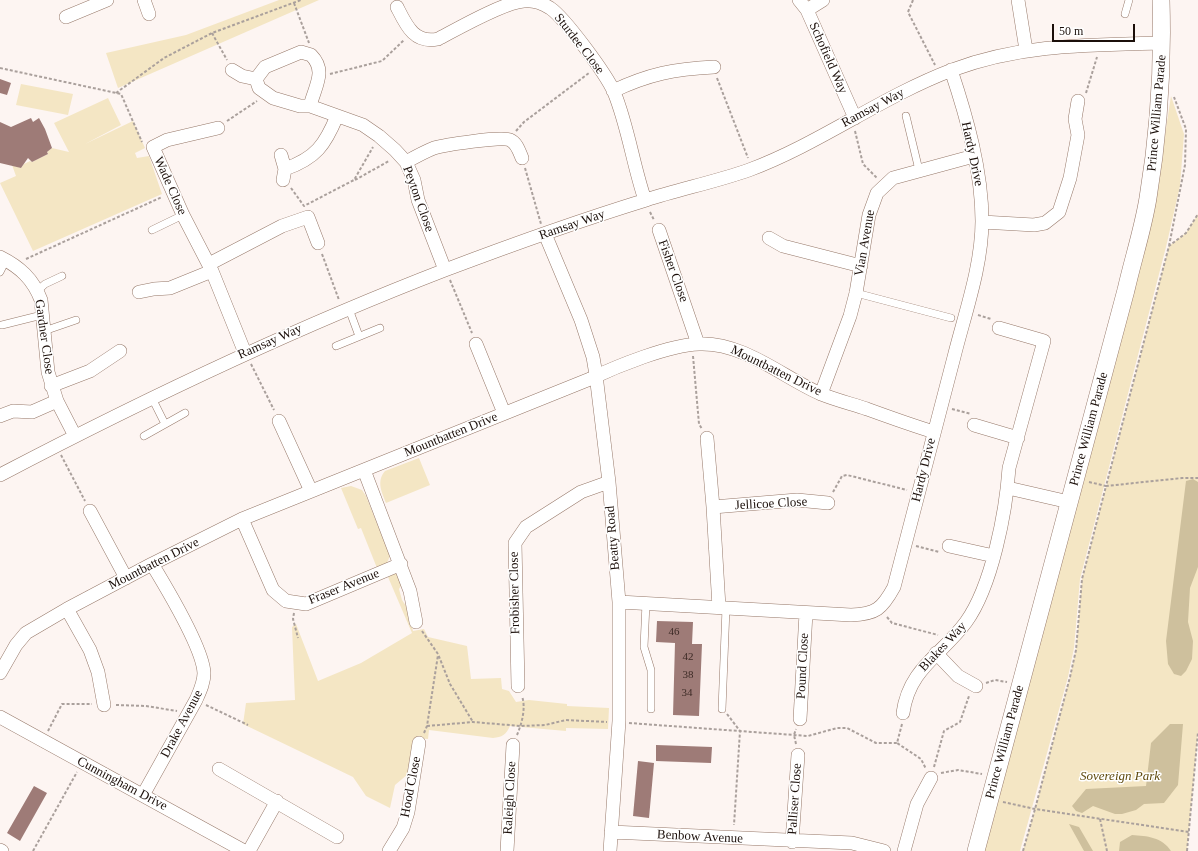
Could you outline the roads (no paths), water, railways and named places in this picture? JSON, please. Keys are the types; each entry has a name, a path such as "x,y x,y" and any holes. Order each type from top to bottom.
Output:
{"street":[{"path":"66,17 108,0"},
{"path":"144,0 150,14"},
{"path":"803,5 823,0"},
{"path":"1018,0 1026,50"},
{"name":"Prince William Parade","path":"976,851 1126,290 1148,199 1158,121 1162,43 1161,0"},
{"name":"Sturdee Close","path":"397,7 412,33 424,40 438,39 507,5 523,1 540,1 558,15 599,67 613,91 645,200"},
{"name":"Schofield Way","path":"803,5 854,118"},
{"name":"Ramsay Way","path":"0,475 56,445 244,353 345,310 445,270 545,234 645,200 752,168 787,153 912,87 946,73 985,59 1026,50 1101,44 1162,43"},
{"path":"232,70 242,76 256,79 265,67 301,52 311,54 320,68 319,77 310,106"},
{"path":"613,91 656,74 675,69 714,67"},
{"name":"Hardy Drive","path":"806,613 868,615 878,609 886,601 894,587 905,545 976,270 982,222 981,198 974,156 946,73"},
{"name":"Peyton Close","path":"256,79 259,88 265,94 300,106 310,106 363,125 379,136 403,159 414,180 418,200 445,270"},
{"path":"982,222 1034,225 1045,223 1059,212 1070,178 1078,135 1075,119 1078,101"},
{"path":"281,155 284,174 315,154 324,144 337,116"},
{"name":"Wade Close","path":"218,128 168,140 153,147 183,215 210,268 244,353"},
{"path":"403,159 449,144 510,139 516,145 522,158"},
{"path":"919,170 974,156"},
{"name":"Vian Avenue","path":"821,394 850,316 856,293 872,202 884,184 893,178 919,170"},
{"path":"139,292 170,288 210,268 306,211 318,243"},
{"name":"Fisher Close","path":"659,230 695,344"},
{"name":"Beatty Road","path":"545,234 581,320 596,376 609,482 619,602 619,721 610,851"},
{"path":"769,238 783,246 861,266"},
{"name":"Gardner Close","path":"2,263 18,267 27,275 37,291 42,315 48,372 51,386 56,400 75,436"},
{"name":"Blakes Way","path":"902,713 904,700 914,679 936,653 948,643 967,621 988,578 994,556 1008,488 1009,468 1044,341 999,328"},
{"path":"476,344 504,413"},
{"name":"Mountbatten Drive","path":"0,673 16,645 26,634 67,609 242,519 596,376 606,370 665,351 695,344 716,345 744,354 821,394 934,432"},
{"name":"Gardner Close","path":"51,386 90,371 120,351"},
{"path":"0,416 13,411 32,412 56,400"},
{"path":"279,421 311,491"},
{"path":"974,425 1018,438"},
{"path":"707,438 722,607"},
{"path":"364,470 401,564 410,591 416,622"},
{"name":"Frobisher Close","path":"518,686 514,542 526,527 582,492 609,482"},
{"path":"1008,488 1069,502"},
{"name":"Jellicoe Close","path":"714,507 783,501 828,503"},
{"path":"90,511 126,578"},
{"name":"Fraser Avenue","path":"242,519 273,590 286,601 296,604 306,604 401,564"},
{"path":"949,546 994,556"},
{"name":"Drake Avenue","path":"143,795 196,700 203,685 204,674 198,650 152,564"},
{"path":"619,602 806,613"},
{"path":"67,609 90,650 98,672 104,705"},
{"name":"Pound Close","path":"800,719 806,613"},
{"path":"936,653 958,676 976,686"},
{"name":"Cunningham Drive","path":"0,717 244,851"},
{"name":"Hood Close","path":"389,851 403,828 408,812 419,744"},
{"name":"Raleigh Close","path":"507,851 513,745"},
{"name":"Palliser Close","path":"792,842 798,755"},
{"path":"219,770 337,836"},
{"path":"904,851 917,804 930,778"},
{"path":"249,851 276,801"},
{"name":"Benbow Avenue","path":"611,832 733,845 792,842 852,844 884,851"}],"lane":[{"path":"1125,14 1129,0"},
{"path":"906,116 919,170"},
{"path":"152,230 183,215"},
{"path":"37,291 45,284 62,276"},
{"path":"856,293 951,318"},
{"path":"345,310 359,336"},
{"path":"2,325 42,315"},
{"path":"44,331 76,320"},
{"path":"336,346 380,328"},
{"path":"152,398 165,424"},
{"path":"144,436 185,413"},
{"path":"646,603 644,647 651,670 651,709"},
{"path":"722,607 722,709"}],"park label":[{"name":"Sovereign Park","path":"1120,777"}]}
